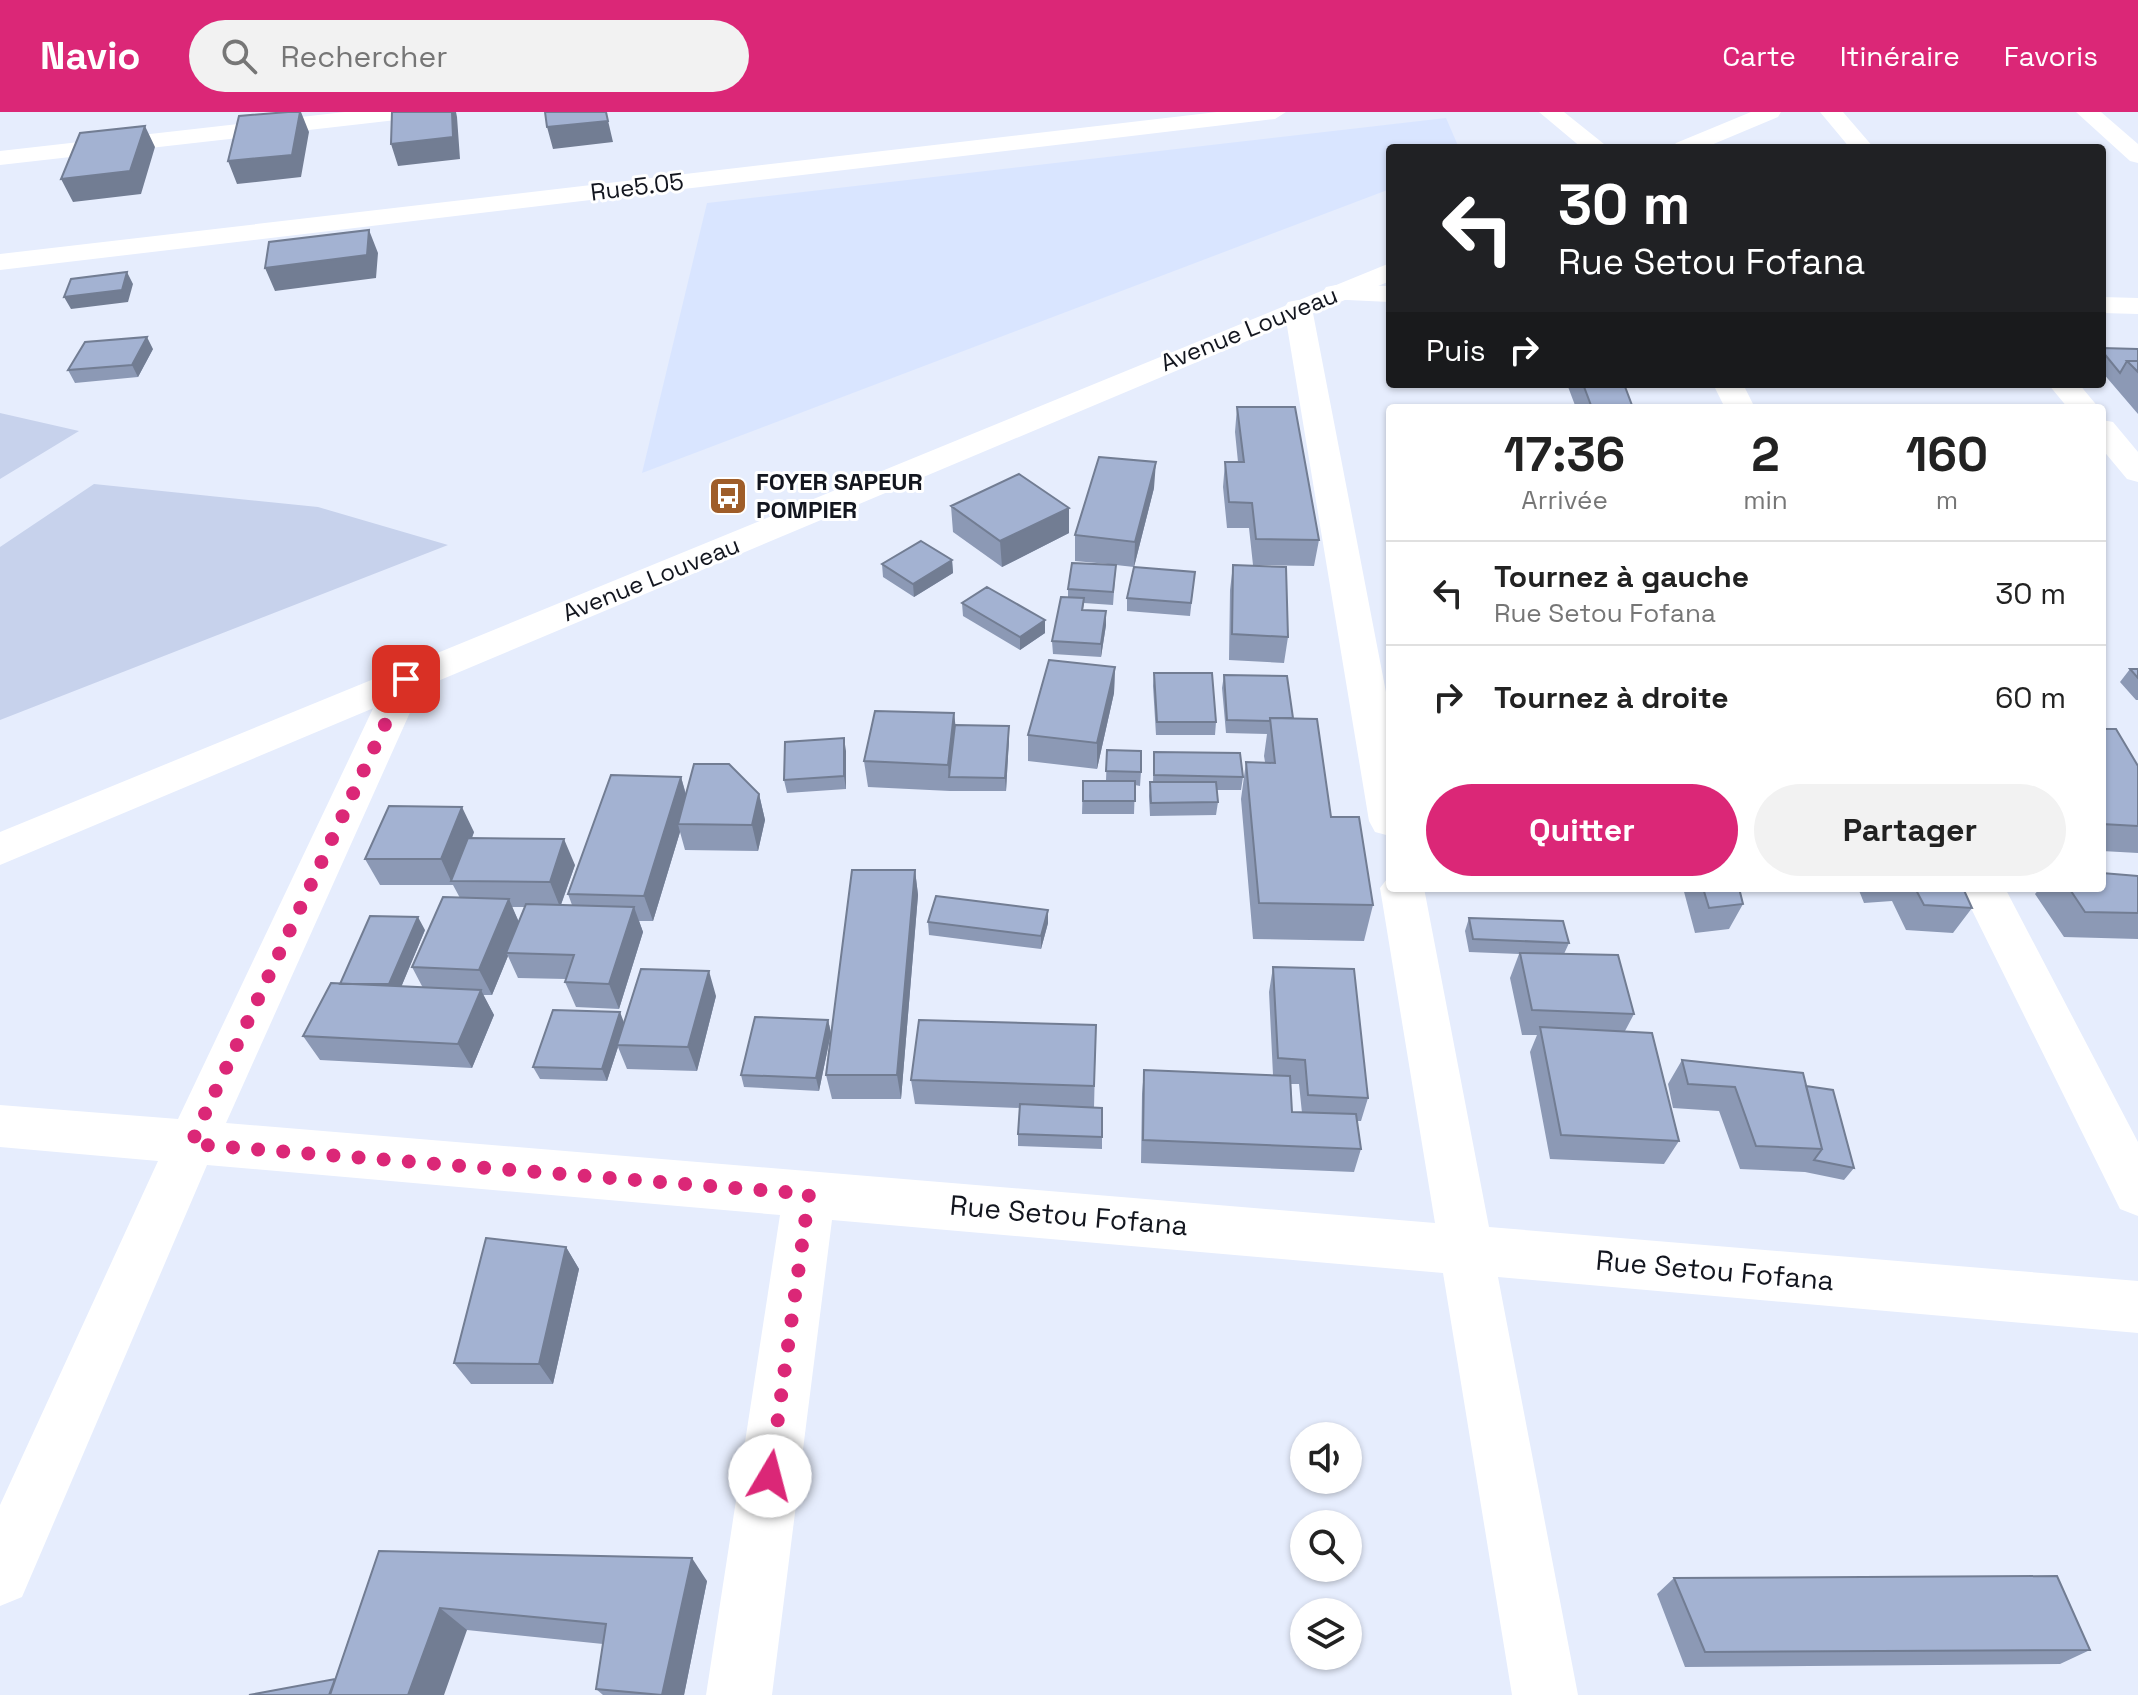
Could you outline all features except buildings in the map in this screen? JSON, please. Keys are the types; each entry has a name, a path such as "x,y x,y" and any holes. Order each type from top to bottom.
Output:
{"street":[{"path":"0,158 405,112"},
{"name":"Rue5.05","path":"0,262 1275,112"},
{"path":"1550,112 1592,144"},
{"path":"1694,144 1770,112"},
{"path":"1831,112 1859,144"},
{"path":"2087,112 2138,156"},
{"name":"Avenue Louveau","path":"0,849 1386,273"},
{"path":"1336,293 1386,294"},
{"path":"2106,305 2138,306"},
{"path":"1298,308 1386,799"},
{"path":"2066,388 2080,404"},
{"path":"2106,434 2138,472"},
{"path":"0,1575 191,1144 406,679"},
{"path":"1403,892 1545,1695"},
{"path":"1985,892 2138,1193"},
{"name":"Rue Setou Fofana","path":"0,1126 2138,1307"},
{"path":"739,1695 809,1194"}],"shaded area":[{"path":"1446,118 1457,144 1386,144 1386,191 642,473 707,203"},
{"path":"0,413 79,431 0,479"},
{"path":"94,484 318,507 448,545 0,720 0,547"}],"place":[{"name":"FOYER SAPEUR POMPIER","path":"728,496"}],"route":[{"path":"406,679 191,1144 809,1194 770,1476"}]}
